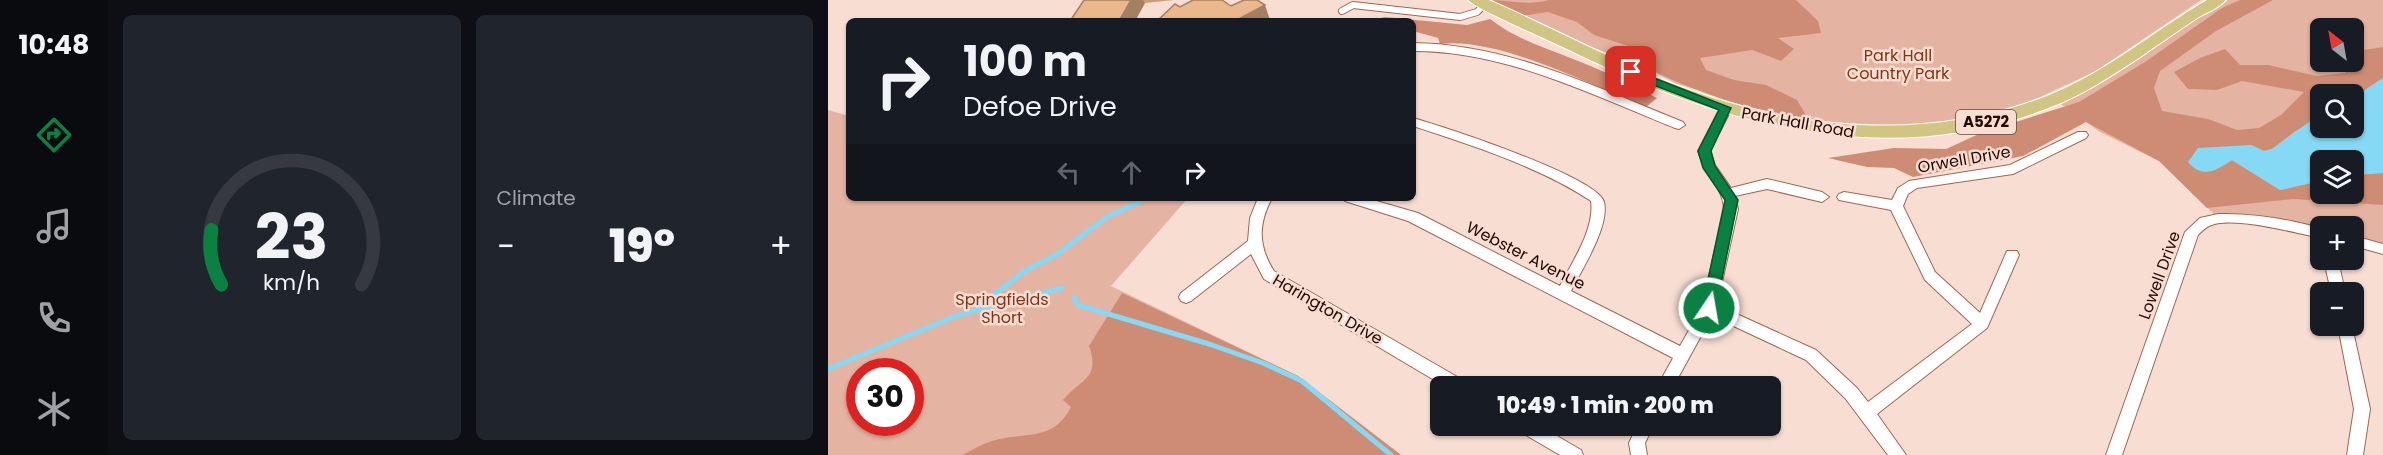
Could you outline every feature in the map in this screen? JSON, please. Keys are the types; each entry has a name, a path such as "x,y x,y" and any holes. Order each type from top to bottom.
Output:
{"main road":[{"name":"Park Hall Road","path":"1480,2 1613,64 1725,108 1757,118 1840,132 1901,134 1948,130 1981,123 2023,111 2080,87 2218,0"}],"street":[{"path":"1416,47 1449,48 1516,63 1679,125"},
{"path":"1671,376 1709,308 1731,209 1729,193 1709,168 1704,151 1725,108"},
{"path":"1650,129 1656,116"},
{"path":"1416,123 1483,144 1578,186 1597,199 1599,210 1591,235 1563,294"},
{"name":"Orwell Drive","path":"1896,206 1903,190 1914,184 2013,169 2082,135"},
{"path":"1729,193 1767,184 1822,196"},
{"path":"1844,197 1896,206 1930,276 1982,324"},
{"path":"1186,297 1253,244 1253,222 1264,201"},
{"name":"Webster Avenue","path":"1360,201 1413,217 1682,355"},
{"name":"Lowell Drive","path":"2114,455 2192,232 2206,222 2218,219 2285,224 2310,230"},
{"name":"Harington Drive","path":"1253,244 1258,261 1269,275 1441,376"},
{"path":"2364,244 2383,249"},
{"path":"1866,413 1982,324 2012,255"},
{"path":"1709,308 1811,355 1851,393 1898,455"},
{"path":"2347,336 2362,409 2355,455"},
{"path":"1543,436 1575,455"},
{"path":"1639,455 1637,443 1640,436"}],"lane":[{"path":"1342,11 1353,5 1460,17 1477,12 1480,2"}],"green space":[{"name":"Park Hall Country Park","path":"1488,0 2201,0 2096,71 2038,98 1995,113 1913,128 1825,125 1677,84 1635,62 1584,45"},
{"path":"2219,0 2383,0 2383,249 2364,244 2364,216 2310,216 2310,230 2285,224 2219,219 2159,161 2100,132 2054,99"},
{"name":"Springfields Short","path":"828,110 846,115 846,201 1185,201 1111,286 1298,376 1401,455 828,455"}],"shaded area":[{"path":"1488,0 1526,3 1549,0 1796,0 1818,21 1821,33 1778,38 1794,49 1781,61 1752,50 1700,58 1706,70 1734,80 1766,85 1797,100 1810,122 1764,112 1677,82 1635,62 1644,51 1594,35 1577,22 1548,12 1521,16"},
{"path":"2240,0 2273,0 2216,31 2160,71 2154,88 2162,111 2208,119 2237,130 2259,128 2281,115 2304,92 2242,81 2217,90 2188,89 2174,72 2200,58 2225,49 2240,65 2268,65 2317,76 2364,72 2364,50 2383,47 2383,78 2364,91 2364,84 2310,84 2310,123 2272,149 2264,151 2251,145 2220,169 2232,160 2280,190 2310,183 2310,200 2293,199 2207,208 2159,161 2086,122 2023,156 1913,177 1894,168 1867,167 1828,158 1894,148 1946,149 1981,133 2079,102 2145,62 2222,8"},
{"path":"1490,19 1520,37 1595,68 1657,98 1646,107 1516,55 1463,44 1440,44 1438,38 1416,32 1416,20 1467,25"},
{"path":"2383,173 2383,205 2364,204 2364,174"},
{"path":"1122,293 1298,376 1401,455 962,455 992,441 1047,431 1064,418 1071,407 1063,400 1091,372 1092,357 1089,346"}],"water":[{"path":"2383,78 2383,173 2364,174 2364,150 2310,150 2310,183 2280,190 2232,160 2209,172 2199,170 2188,162 2198,148 2251,145 2264,151 2272,149 2310,121 2310,138 2364,138 2364,91"}],"building":[{"path":"1084,0 1131,0 1121,18 1072,18"},
{"path":"1193,0 1222,0 1231,6 1244,0 1257,0 1265,5 1241,18 1160,18 1175,4 1180,7"}],"waterway":[{"path":"989,305 993,295 1028,269 1056,255 1107,217 1141,201"},
{"path":"1137,203 1141,201"},
{"path":"828,369 958,315 1062,288"},
{"path":"1074,297 1078,305 1209,344 1263,363 1302,381 1391,455"}],"route":[{"path":"1631,72 1725,108 1704,151 1709,168 1732,200 1709,308"}]}
